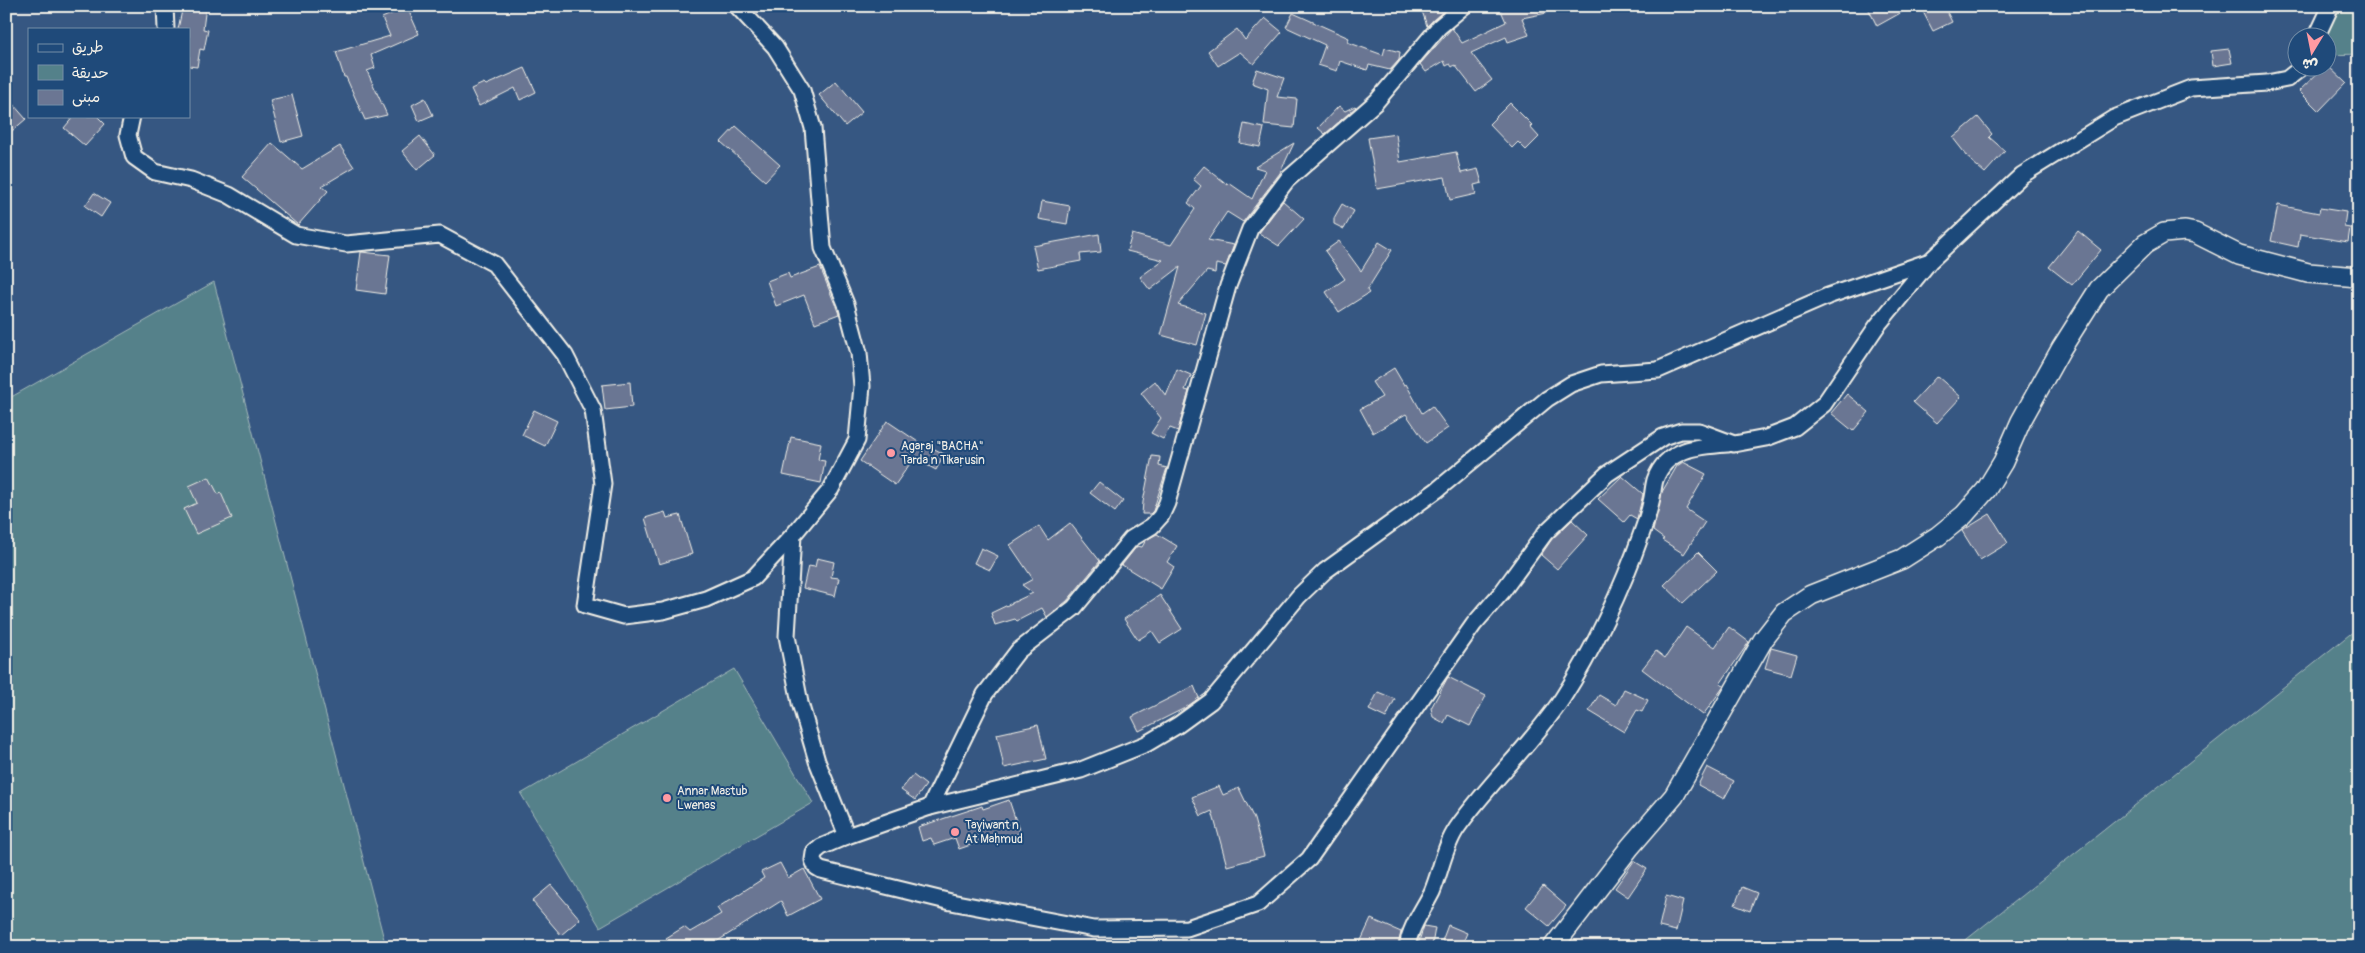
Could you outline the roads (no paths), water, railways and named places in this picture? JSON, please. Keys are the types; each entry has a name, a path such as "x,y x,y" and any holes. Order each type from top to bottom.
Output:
{"street":[{"path":"165,6 166,28"},
{"path":"132,118 128,135 134,157 155,172 191,180 229,195 296,235 346,244 440,234 494,264 565,355 593,410 603,484 585,605 624,616 663,612 706,599 753,578 794,535 831,489 857,440 862,386 859,353 846,304 823,248 813,128 802,90 775,47 737,6"},
{"path":"930,806 985,694 1018,652 1074,608 1131,539 1152,526 1161,516 1167,503 1228,286 1250,229 1287,180 1376,102 1439,27 1464,6"},
{"path":"2321,28 2331,6"},
{"path":"1407,947 1417,919 1432,890 1456,830 1562,699 1585,658 1632,562 1651,504 1655,480 1664,464 1679,451 1702,446 1734,444 1766,438 1795,427 1824,404 1877,326 1930,261 2022,175 2114,118 2191,88 2267,83 2288,78"},
{"path":"1553,947 1630,847 1674,796 1763,640 1784,612 1811,594 1902,559 1938,536 1964,515 1986,490 2003,462 2021,422 2061,349 2099,289 2145,244 2164,233 2185,231 2195,233 2238,255 2308,272 2359,277"},
{"path":"1734,444 1699,431 1681,431 1663,437 1607,474 1545,533 1502,592 1474,624 1309,858 1258,904 1187,928 1094,929 951,902 821,870 816,867 813,860 814,853 821,847 847,836 930,806 1081,770 1146,744 1178,725 1211,701 1298,596 1325,571 1437,490 1547,400 1571,384 1601,374 1658,370 1828,296 1930,261"},
{"path":"794,535 786,636 800,703 817,761 847,836"}],"place":[{"name":"Agaṛaj \"BACHA\" Tarda n Tikaṛusin","path":"891,453"},
{"name":"Annar Maɛtub Lwenas","path":"667,798"},
{"name":"Taɣiwant n At Maḥmud","path":"955,832"}]}
